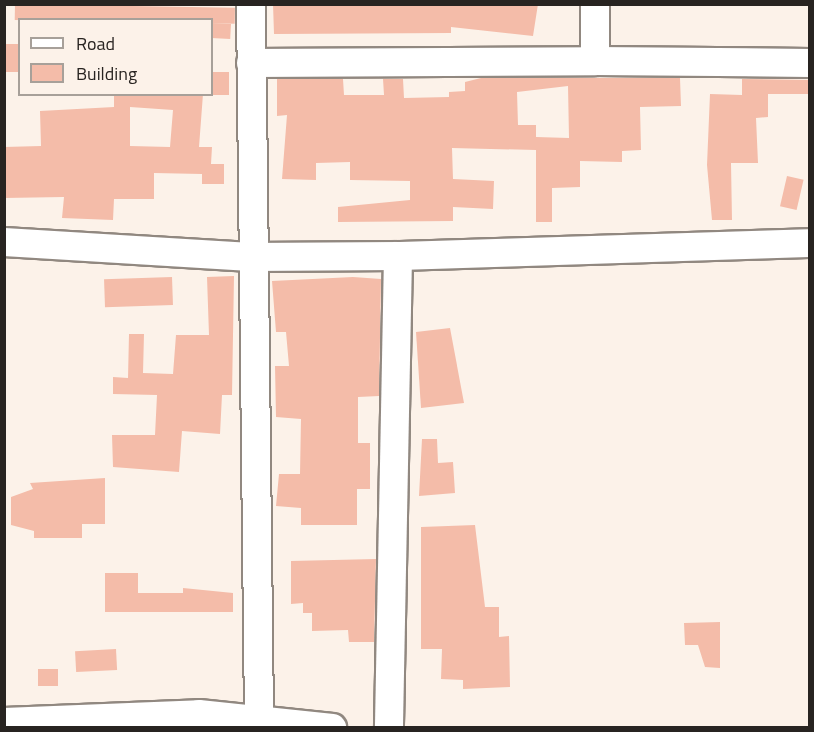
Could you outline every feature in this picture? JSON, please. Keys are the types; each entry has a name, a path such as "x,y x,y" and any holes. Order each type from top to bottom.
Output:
{"street":[{"path":"251,4 251,257 259,718"},
{"path":"595,4 595,61"},
{"path":"251,63 595,61 810,63"},
{"path":"4,242 251,257 398,256 810,243"},
{"path":"389,728 398,256"},
{"path":"4,722 199,714 259,718 332,728"}],"building":[{"path":"15,4 235,8 235,24 213,23 213,18 18,18 15,20"},
{"path":"273,4 538,4 533,36 451,27 451,33 274,34"},
{"path":"213,23 231,24 230,39 213,38"},
{"path":"4,44 18,44 18,72 4,72"},
{"path":"213,72 229,72 229,95 213,95"},
{"path":"481,78 680,78 681,106 640,107 641,150 622,151 622,162 580,161 580,187 552,188 552,222 536,222 536,150 452,148 453,179 494,181 493,209 453,207 453,221 338,222 338,207 410,200 410,181 350,180 350,162 316,163 316,180 282,179 287,115 277,116 277,79 343,79 344,95 384,95 383,79 403,79 404,98 449,97 449,92 465,91 465,82","holes":["568,86 569,138 536,137 536,125 518,125 517,92"]},
{"path":"742,79 810,80 810,94 768,94 768,117 756,118 758,163 731,163 732,220 712,220 707,165 710,94 742,95"},
{"path":"114,96 203,96 199,147 212,147 211,164 224,164 224,184 202,184 202,174 154,173 154,199 114,199 113,220 62,218 64,197 4,198 4,147 41,146 40,111 114,107","holes":["130,107 173,110 170,147 130,146"]},
{"path":"787,176 804,180 797,210 780,206"},
{"path":"234,276 232,395 222,395 220,434 182,431 179,472 113,467 112,435 155,435 157,395 113,394 113,377 128,378 129,334 144,334 143,373 173,374 176,335 209,335 207,277"},
{"path":"172,277 173,305 105,307 104,279"},
{"path":"353,277 381,279 379,396 358,397 358,443 370,443 370,489 357,489 357,525 301,525 301,508 276,506 279,474 300,474 301,419 276,417 275,366 289,366 286,332 276,332 272,281"},
{"path":"450,328 464,403 421,408 416,332"},
{"path":"422,439 437,439 438,463 453,462 455,493 419,496"},
{"path":"105,478 105,524 82,524 82,538 34,538 34,531 11,525 11,497 33,489 30,483"},
{"path":"475,525 485,607 499,607 499,637 509,636 510,687 463,689 463,680 441,679 442,649 421,649 421,527"},
{"path":"376,559 374,642 349,642 348,630 312,631 312,613 303,613 303,603 291,604 291,561"},
{"path":"105,573 138,573 138,593 183,593 183,588 233,593 233,612 105,612"},
{"path":"720,622 720,668 705,667 698,645 685,645 684,623"},
{"path":"116,649 117,670 76,672 75,651"},
{"path":"38,669 58,669 58,686 38,686"}]}
